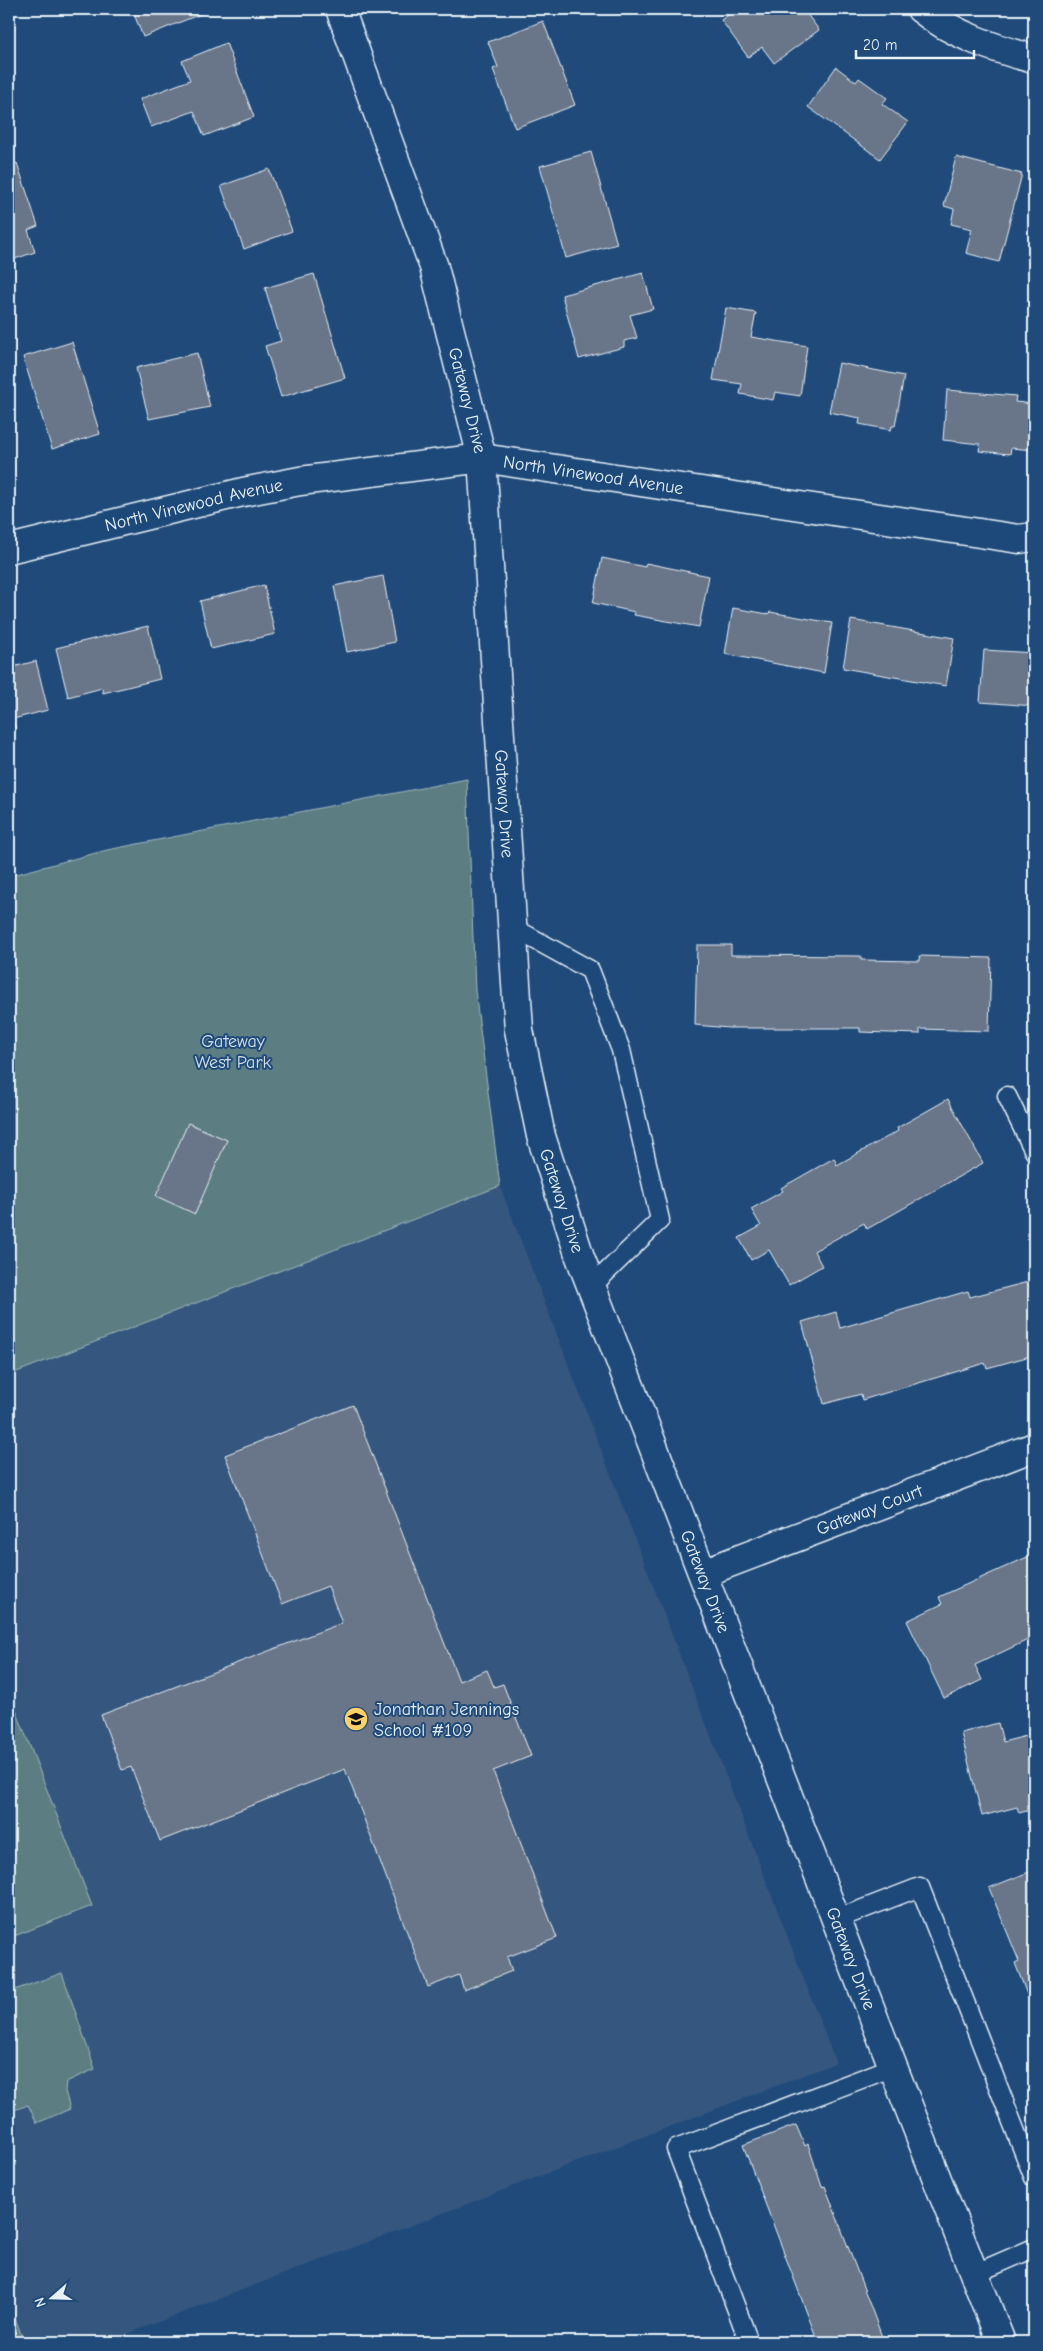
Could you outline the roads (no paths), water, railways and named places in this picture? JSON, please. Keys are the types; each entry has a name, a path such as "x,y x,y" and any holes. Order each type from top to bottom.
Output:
{"street":[{"name":"Gateway Drive","path":"340,9 434,267 482,458 519,1030 541,1136 556,1188 592,1286 893,2067 1002,2342"},
{"path":"922,9 956,30 989,46 1034,59"},
{"name":"North Vinewood Avenue","path":"9,549 242,492 300,481 482,458 1009,537 1034,538"},
{"name":"Gateway Court","path":"703,1573 1034,1446"}],"lane":[{"path":"512,927 590,970 621,1050 660,1220 592,1286"},
{"path":"1007,1096 1034,1151"},
{"path":"837,1919 920,1888 1034,2178"},
{"path":"748,2342 676,2149 893,2067"},
{"path":"974,2274 1034,2248"}],"place":[{"name":"Jonathan Jennings School #109","path":"356,1719"}],"park label":[{"name":"Gateway West Park","path":"233,1051"}]}
